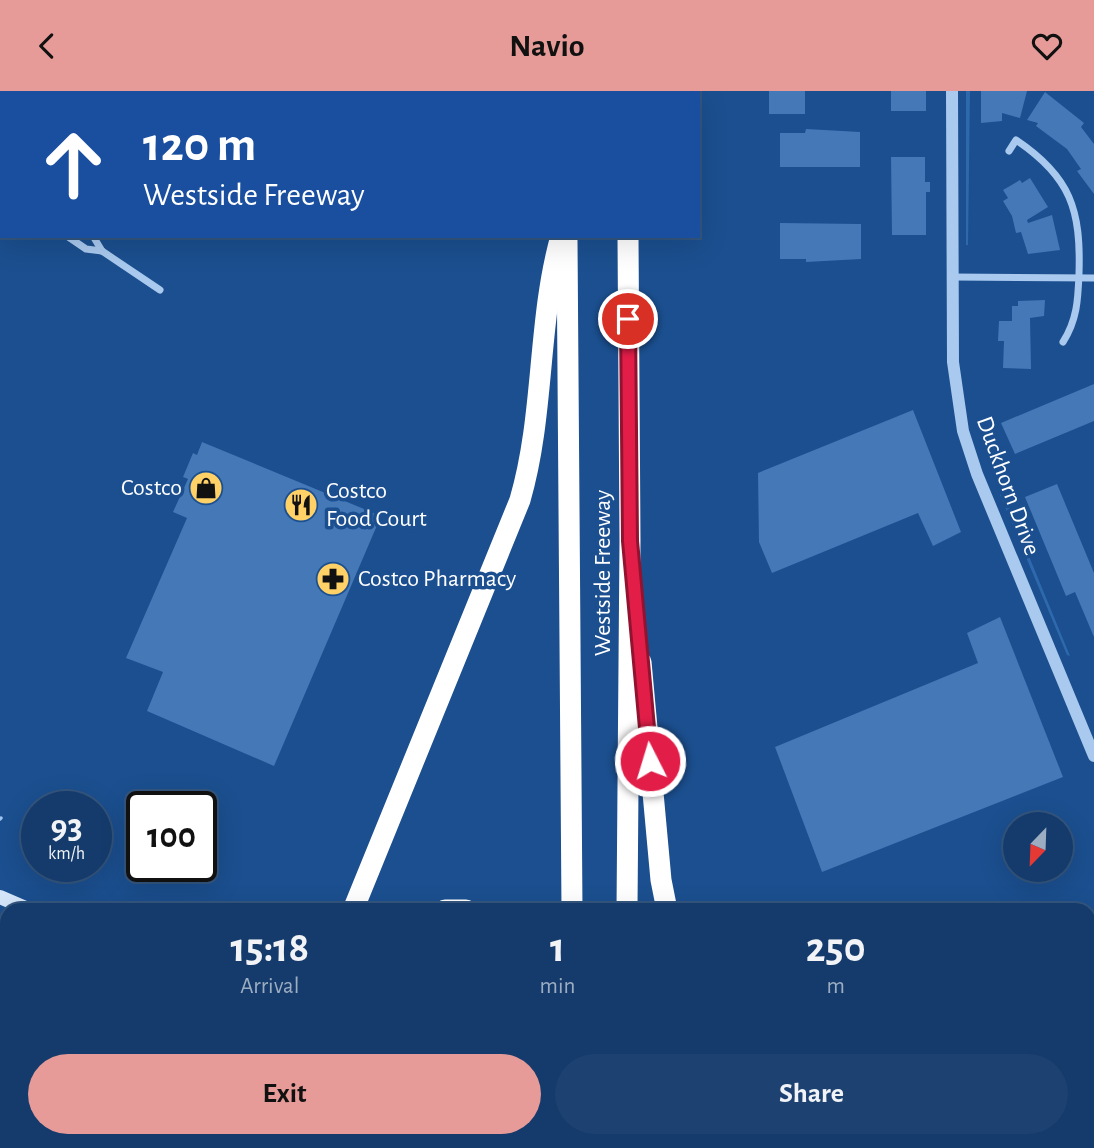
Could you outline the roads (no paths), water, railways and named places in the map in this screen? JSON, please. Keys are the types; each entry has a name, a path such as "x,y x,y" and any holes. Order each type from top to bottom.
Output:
{"highway":[{"path":"356,903 520,500 532,445 552,270 560,238"},
{"name":"Westside Freeway","path":"567,238 572,903"},
{"name":"Westside Freeway","path":"627,903 630,541 628,238"},
{"path":"630,541 661,880 666,903"}],"street":[{"name":"Duckhorn Drive","path":"952,91 952,277 956,397 969,453 1094,756"},
{"path":"1009,151 1016,140 1042,158 1063,183 1079,226 1076,321 1063,342"},
{"path":"70,238 86,249 102,251"},
{"path":"94,238 102,251 160,290"},
{"path":"952,277 1094,278"}],"place":[{"name":"Costco","path":"206,488"},
{"name":"Costco Food Court","path":"301,505"},
{"name":"Costco Pharmacy","path":"333,579"}]}
